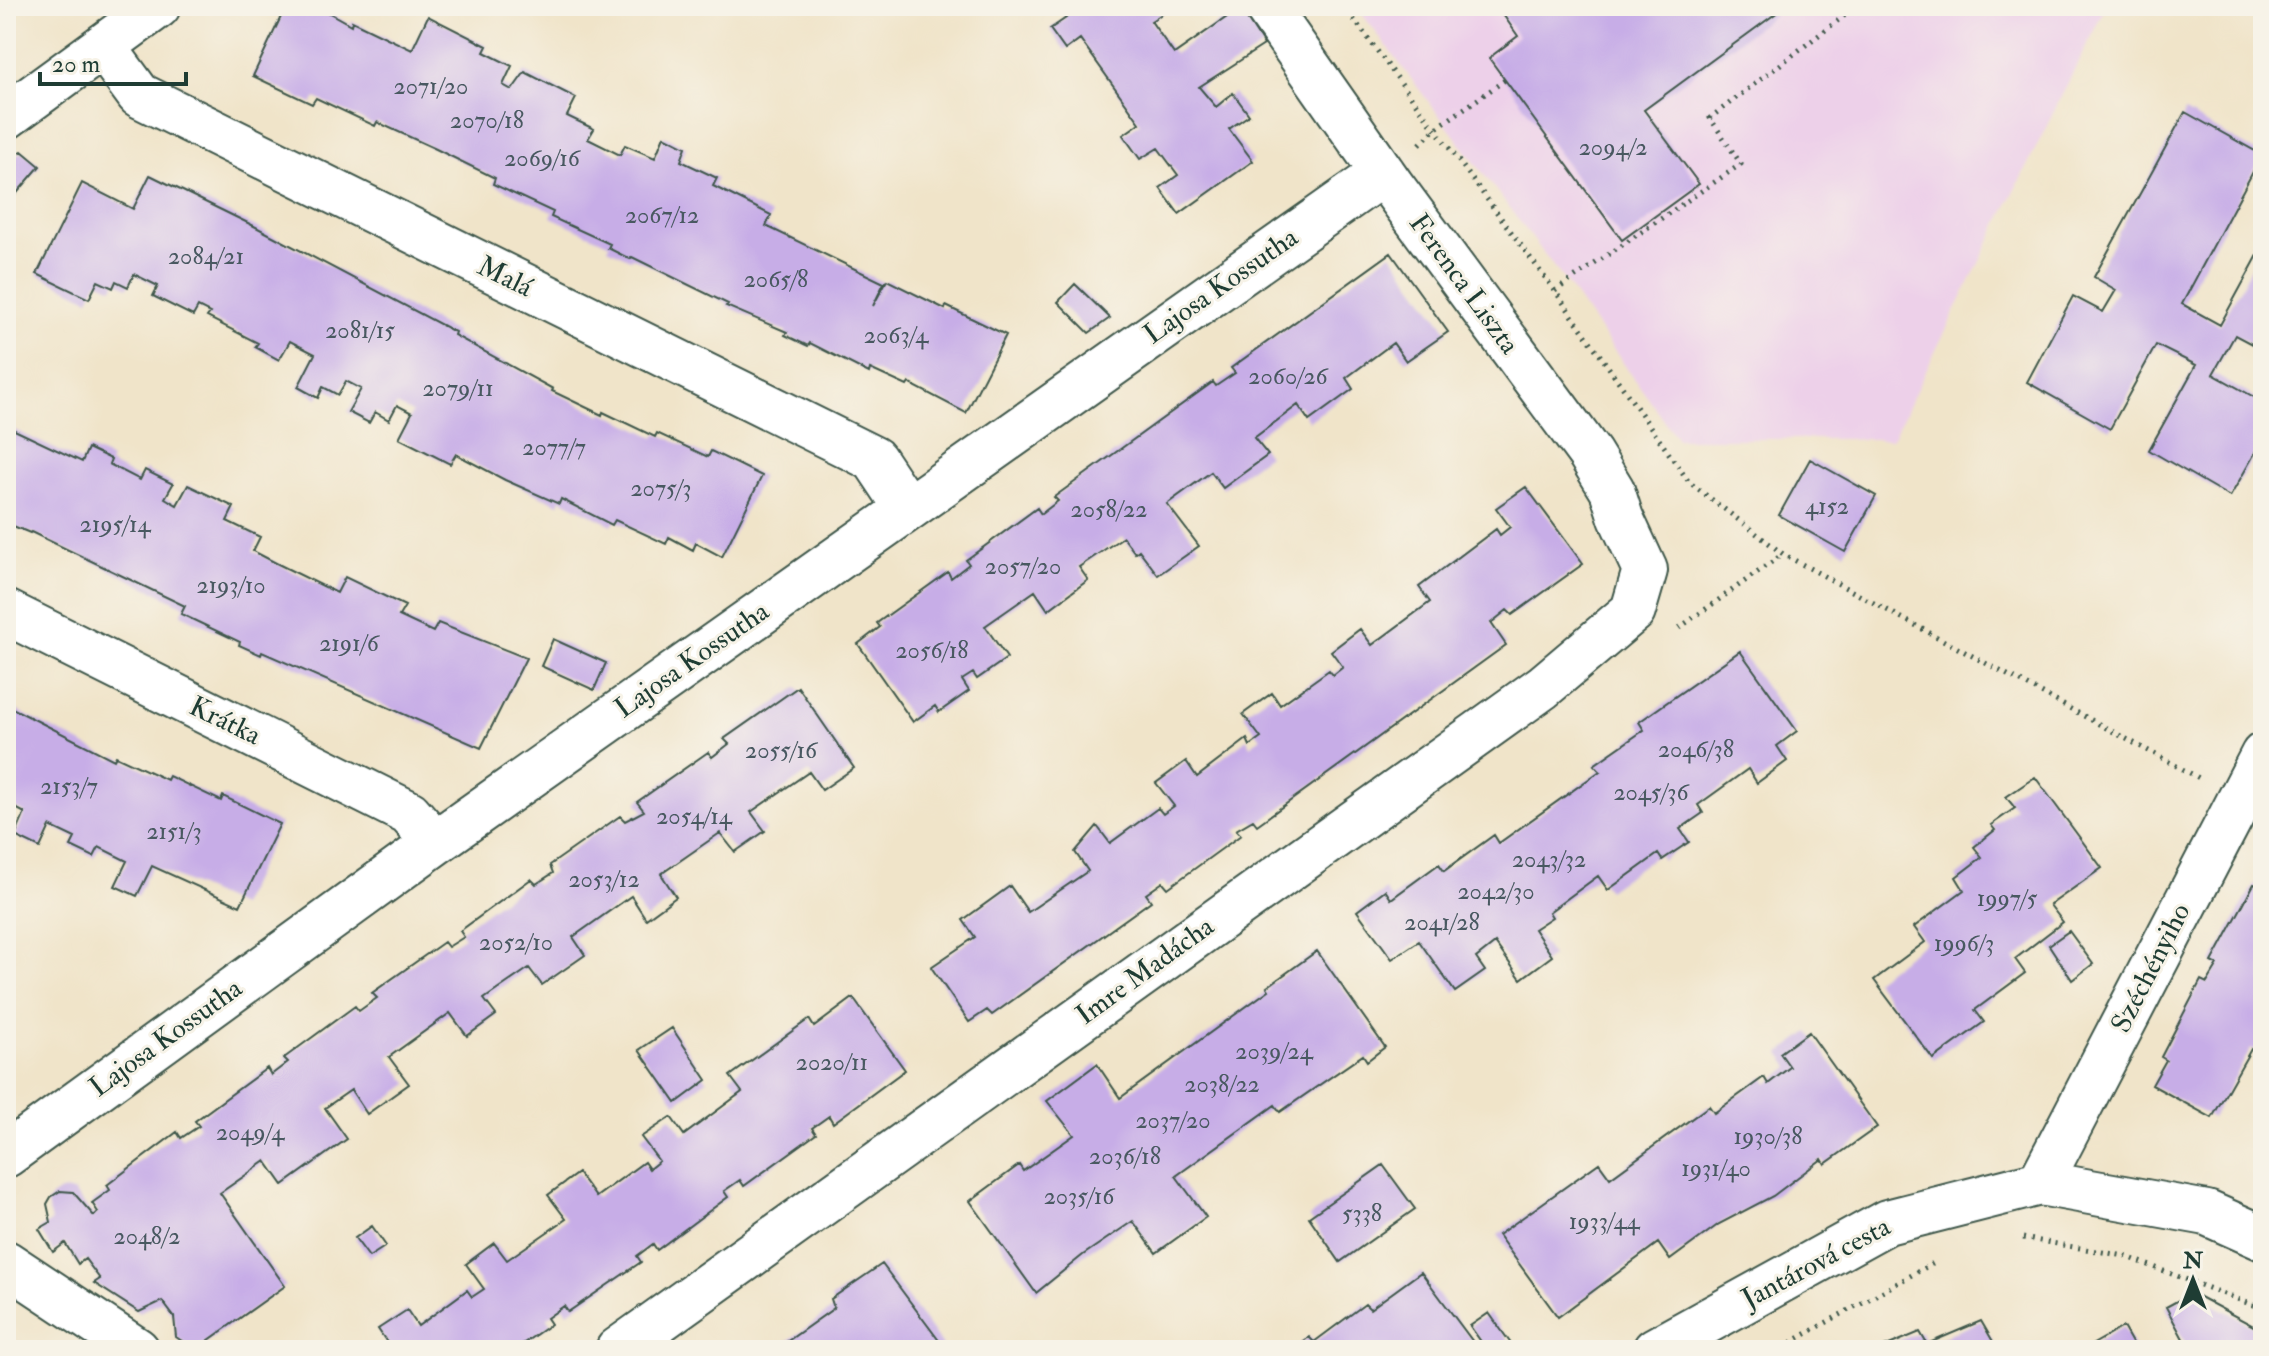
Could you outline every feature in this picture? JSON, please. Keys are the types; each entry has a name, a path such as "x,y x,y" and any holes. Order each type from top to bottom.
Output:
{"street":[{"path":"6,117 158,6"},
{"name":"Ferenca Liszta","path":"1266,6 1383,173 1590,454 1612,490 1645,570 1633,611"},
{"name":"Malá","path":"103,46 139,95 874,459 906,507"},
{"name":"Lajosa Kossutha","path":"6,1155 435,843 906,507 1383,173"},
{"name":"Imre Madácha","path":"618,1350 1543,687 1633,611"},
{"name":"Krátka","path":"6,612 409,813 435,843"},
{"name":"Széchényiho","path":"2040,1183 2263,755"},
{"name":"Jantárová cesta","path":"1655,1350 1887,1222 2040,1183 2207,1213 2263,1238"},
{"path":"6,1263 137,1350"}],"path":[{"path":"1344,6 1555,291 1689,482 1783,554 2239,800"},
{"path":"1555,291 1741,164 1710,118 1857,6"},
{"path":"1435,129 1505,80"},
{"path":"1633,611 1656,644 1783,554"},
{"path":"2019,1237 2125,1256 2263,1309"},
{"path":"1777,1350 1943,1257"}],"shaded area":[{"path":"1356,6 2106,6 1892,439 1677,439 1567,284"}],"building":[{"path":"286,6 317,6 351,25 352,21 412,50 428,16 487,46 484,52 512,66 503,85 512,90 525,72 576,98 567,116 594,129 588,139 620,155 625,145 655,158 664,136 686,147 681,161 717,178 713,186 771,215 766,226 884,283 873,306 887,280 1006,335 966,413 909,383 907,386 870,369 869,373 810,343 808,346 785,335 787,332 726,306 728,304 632,257 630,259 608,248 610,244 551,217 553,212 493,184 495,178 436,149 377,122 375,126 316,98 312,104 253,76"},
{"path":"1057,6 1174,6 1151,21 1174,54 1240,8 1264,45 1199,87 1216,107 1233,93 1249,115 1229,129 1253,161 1179,214 1160,188 1178,175 1158,148 1140,159 1123,135 1140,123 1080,39 1065,50 1050,29 1066,18"},
{"path":"1497,6 1786,6 1644,110 1699,184 1622,240 1489,58 1518,36"},
{"path":"2185,112 2262,155 2182,304 2220,325 2263,246 2263,350 2235,335 2213,374 2263,402 2263,439 2230,497 2149,450 2196,365 2156,345 2110,429 2027,382 2073,296 2103,312 2116,290 2094,277"},
{"path":"22,151 40,166 6,206 6,162"},
{"path":"150,175 455,332 454,335 552,391 602,415 603,412 655,437 657,433 708,457 711,451 762,476 722,557 696,543 693,550 669,537 666,544 615,520 612,525 561,499 559,504 505,480 456,454 450,464 399,438 412,413 397,405 389,420 375,412 369,423 348,412 361,389 346,381 338,395 323,387 318,398 298,387 315,354 290,341 279,360 255,347 258,343 207,317 210,313 198,307 193,316 153,296 158,286 134,274 128,287 116,281 113,288 98,281 89,299 37,274 82,183 133,209"},
{"path":"1391,253 1448,332 1406,361 1393,343 1346,378 1353,389 1309,421 1298,405 1254,438 1268,455 1223,488 1211,472 1167,504 1199,546 1158,575 1139,550 1135,553 1123,537 1079,567 1088,580 1048,610 1035,591 985,626 1007,658 977,679 973,673 962,680 969,691 939,712 935,706 913,722 858,644 880,627 877,623 948,572 951,578 969,564 966,560 1037,508 1041,514 1058,501 1054,497 1213,382 1216,386 1235,373 1231,368"},
{"path":"1075,284 1110,318 1089,333 1058,302"},
{"path":"6,426 82,462 88,448 111,459 109,464 140,480 145,470 173,484 165,498 177,505 188,485 234,507 227,521 260,537 253,551 278,564 337,593 345,577 405,606 399,616 433,632 438,623 526,658 481,748 262,652 261,655 239,645 240,642 181,614 185,606 6,523"},
{"path":"1810,459 1876,496 1845,552 1779,515"},
{"path":"1526,487 1583,564 1512,615 1507,610 1491,623 1506,645 1257,825 1253,820 1236,830 1241,835 1168,888 1163,882 1146,894 1151,901 992,1015 987,1010 969,1022 931,967 975,937 963,920 1010,886 1028,912 1088,871 1075,852 1097,826 1110,843 1158,808 1163,814 1174,806 1156,783 1186,761 1197,777 1247,739 1250,746 1261,738 1243,714 1272,693 1280,705 1329,670 1333,675 1343,667 1331,651 1360,629 1372,645 1430,602 1419,587 1496,529 1500,535 1510,527 1496,508"},
{"path":"553,639 606,663 594,690 541,666"},
{"path":"1740,651 1797,731 1777,746 1787,761 1757,783 1748,769 1698,805 1703,813 1680,829 1689,842 1662,860 1658,854 1608,890 1598,876 1549,912 1552,917 1534,929 1552,956 1521,979 1495,943 1476,958 1485,971 1455,992 1419,941 1392,959 1357,911 1385,890 1391,899 1439,864 1444,871 1494,835 1499,843 1600,771 1594,765 1644,730 1639,722"},
{"path":"798,687 854,768 822,790 809,772 751,812 765,831 735,852 720,833 661,874 676,897 646,919 631,896 573,937 585,955 542,985 529,968 484,999 496,1015 467,1036 450,1013 389,1057 409,1084 367,1114 351,1090 325,1108 347,1139 283,1185 266,1161 220,1193 285,1286 195,1350 176,1337 174,1317 162,1301 139,1312 94,1283 100,1279 85,1259 78,1264 65,1243 53,1252 39,1229 51,1222 47,1204 51,1197 60,1191 73,1192 94,1216 98,1212 92,1203 110,1190 107,1185 177,1132 181,1138 199,1126 195,1121 267,1068 271,1075 288,1062 284,1058 355,1006 359,1011 377,998 372,993 444,942 448,947 464,937 460,931 531,879 536,884 553,873 550,865 620,816 625,821 644,811 637,802 708,752 712,757 729,744 724,739"},
{"path":"6,705 114,760 116,756 167,780 169,776 221,801 223,796 280,824 240,906 152,866 137,896 115,886 127,861 99,847 94,857 71,846 75,838 50,826 40,848 15,836 25,813 6,803"},
{"path":"2035,777 2102,868 2050,905 2063,922 2015,959 2025,973 1975,1010 1984,1022 1933,1059 1874,980 1925,942 1914,927 1964,890 1956,877 1982,857 1974,847 1995,830 1991,825 2015,808 2006,797"},
{"path":"2263,881 2263,1055 2251,1049 2212,1118 2152,1085 2166,1060 2161,1057 2201,980 2207,983 2218,965 2212,962 2254,884 2260,886"},
{"path":"2069,931 2093,964 2072,980 2049,945"},
{"path":"1317,951 1385,1047 1367,1061 1363,1055 1280,1112 1275,1105 1176,1176 1206,1217 1156,1253 1133,1221 1083,1255 1036,1293 970,1201 1019,1165 1023,1171 1074,1135 1047,1101 1097,1064 1120,1098 1269,990 1267,987"},
{"path":"853,998 905,1070 833,1123 829,1116 812,1128 816,1134 744,1186 740,1180 724,1191 728,1197 657,1250 653,1244 637,1256 641,1262 568,1312 564,1306 547,1318 551,1324 514,1350 392,1350 378,1329 407,1310 418,1326 467,1290 472,1297 484,1289 466,1264 494,1243 507,1260 566,1219 548,1195 578,1173 596,1197 644,1162 649,1169 659,1161 641,1137 671,1117 684,1135 742,1092 730,1076 809,1019 814,1027"},
{"path":"672,1028 707,1080 676,1103 639,1050"},
{"path":"1809,1032 1877,1127 1825,1164 1822,1159 1773,1196 1719,1224 1670,1260 1658,1243 1558,1317 1498,1235 1599,1163 1610,1178 1709,1106 1714,1113 1764,1077 1768,1084 1790,1067 1780,1053"},
{"path":"1383,1165 1415,1209 1340,1262 1309,1217"},
{"path":"372,1226 386,1246 369,1257 355,1238"},
{"path":"882,1264 943,1346 937,1350 790,1350 785,1343 834,1308 831,1299"},
{"path":"1421,1272 1479,1350 1292,1350 1309,1337 1314,1342 1365,1304 1370,1309"},
{"path":"2192,1293 2263,1331 2263,1350 2189,1350 2166,1307"},
{"path":"1489,1313 1514,1348 1511,1350 1487,1350 1470,1326"},
{"path":"1981,1321 1998,1350 1877,1350 1920,1332 1927,1344"},
{"path":"2123,1327 2136,1350 2083,1350"}]}
